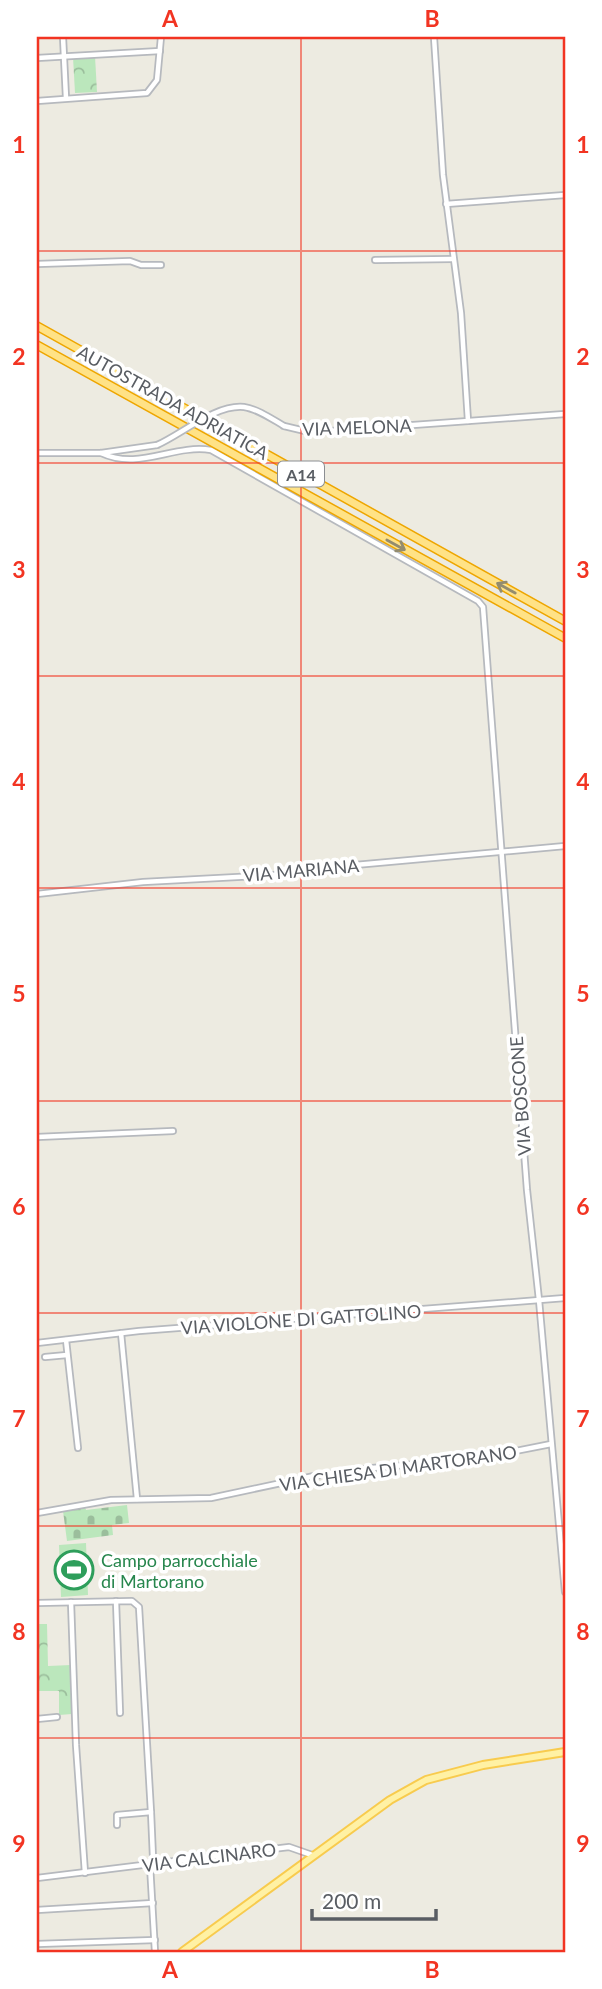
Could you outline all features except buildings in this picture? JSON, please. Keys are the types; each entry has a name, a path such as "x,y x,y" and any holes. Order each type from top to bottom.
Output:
{"highway":[{"name":"AUTOSTRADA ADRIATICA","path":"37,326 565,621"},
{"name":"AUTOSTRADA ADRIATICA","path":"37,345 565,638"}],"main road":[{"path":"181,1952 390,1800 426,1780 484,1765 565,1752"}],"street":[{"path":"63,37 66,99"},
{"path":"37,101 147,93 157,80 161,37"},
{"path":"435,37 443,175 461,313 468,421"},
{"path":"37,58 160,51"},
{"path":"446,204 565,195"},
{"path":"375,260 452,258"},
{"path":"37,264 130,261 141,265 161,265"},
{"name":"VIA MELONA","path":"37,453 101,453 157,445 218,411 244,407 258,411 284,426 305,432 565,414"},
{"name":"VIA BOSCONE","path":"101,453 113,459 146,460 186,449 211,450 478,601 485,615 491,733 503,853 525,1162 565,1592"},
{"name":"VIA MARIANA","path":"37,894 143,882 291,874 355,865 565,846"},
{"path":"37,1137 173,1131"},
{"name":"VIA VIOLONE DI GATTOLINO","path":"37,1343 121,1333 565,1298"},
{"path":"121,1333 137,1499"},
{"path":"66,1340 78,1448"},
{"path":"45,1357 67,1355"},
{"name":"VIA CHIESA DI MARTORANO","path":"37,1513 111,1500 211,1498 314,1476 475,1459 551,1444"},
{"path":"116,1601 120,1713"},
{"path":"37,1603 132,1601 139,1607 156,1952"},
{"path":"71,1602 76,1745 85,1873"},
{"path":"37,1719 57,1717"},
{"path":"117,1825 117,1815 150,1812"},
{"name":"VIA CALCINARO","path":"37,1878 289,1847 312,1855"},
{"path":"37,1910 153,1903"},
{"path":"37,1944 155,1940"}],"green space":[{"path":"95,56 97,92 75,93 73,57"},
{"path":"127,1505 129,1523 112,1525 113,1535 67,1541 63,1511"},
{"name":"Campo parrocchiale di Martorano","path":"86,1543 88,1595 61,1597 59,1545"},
{"path":"37,1624 47,1624 48,1666 71,1665 72,1714 59,1715 59,1691 37,1691"}],"place":[{"name":"Campo parrocchiale di Martorano","path":"74,1570"}]}
